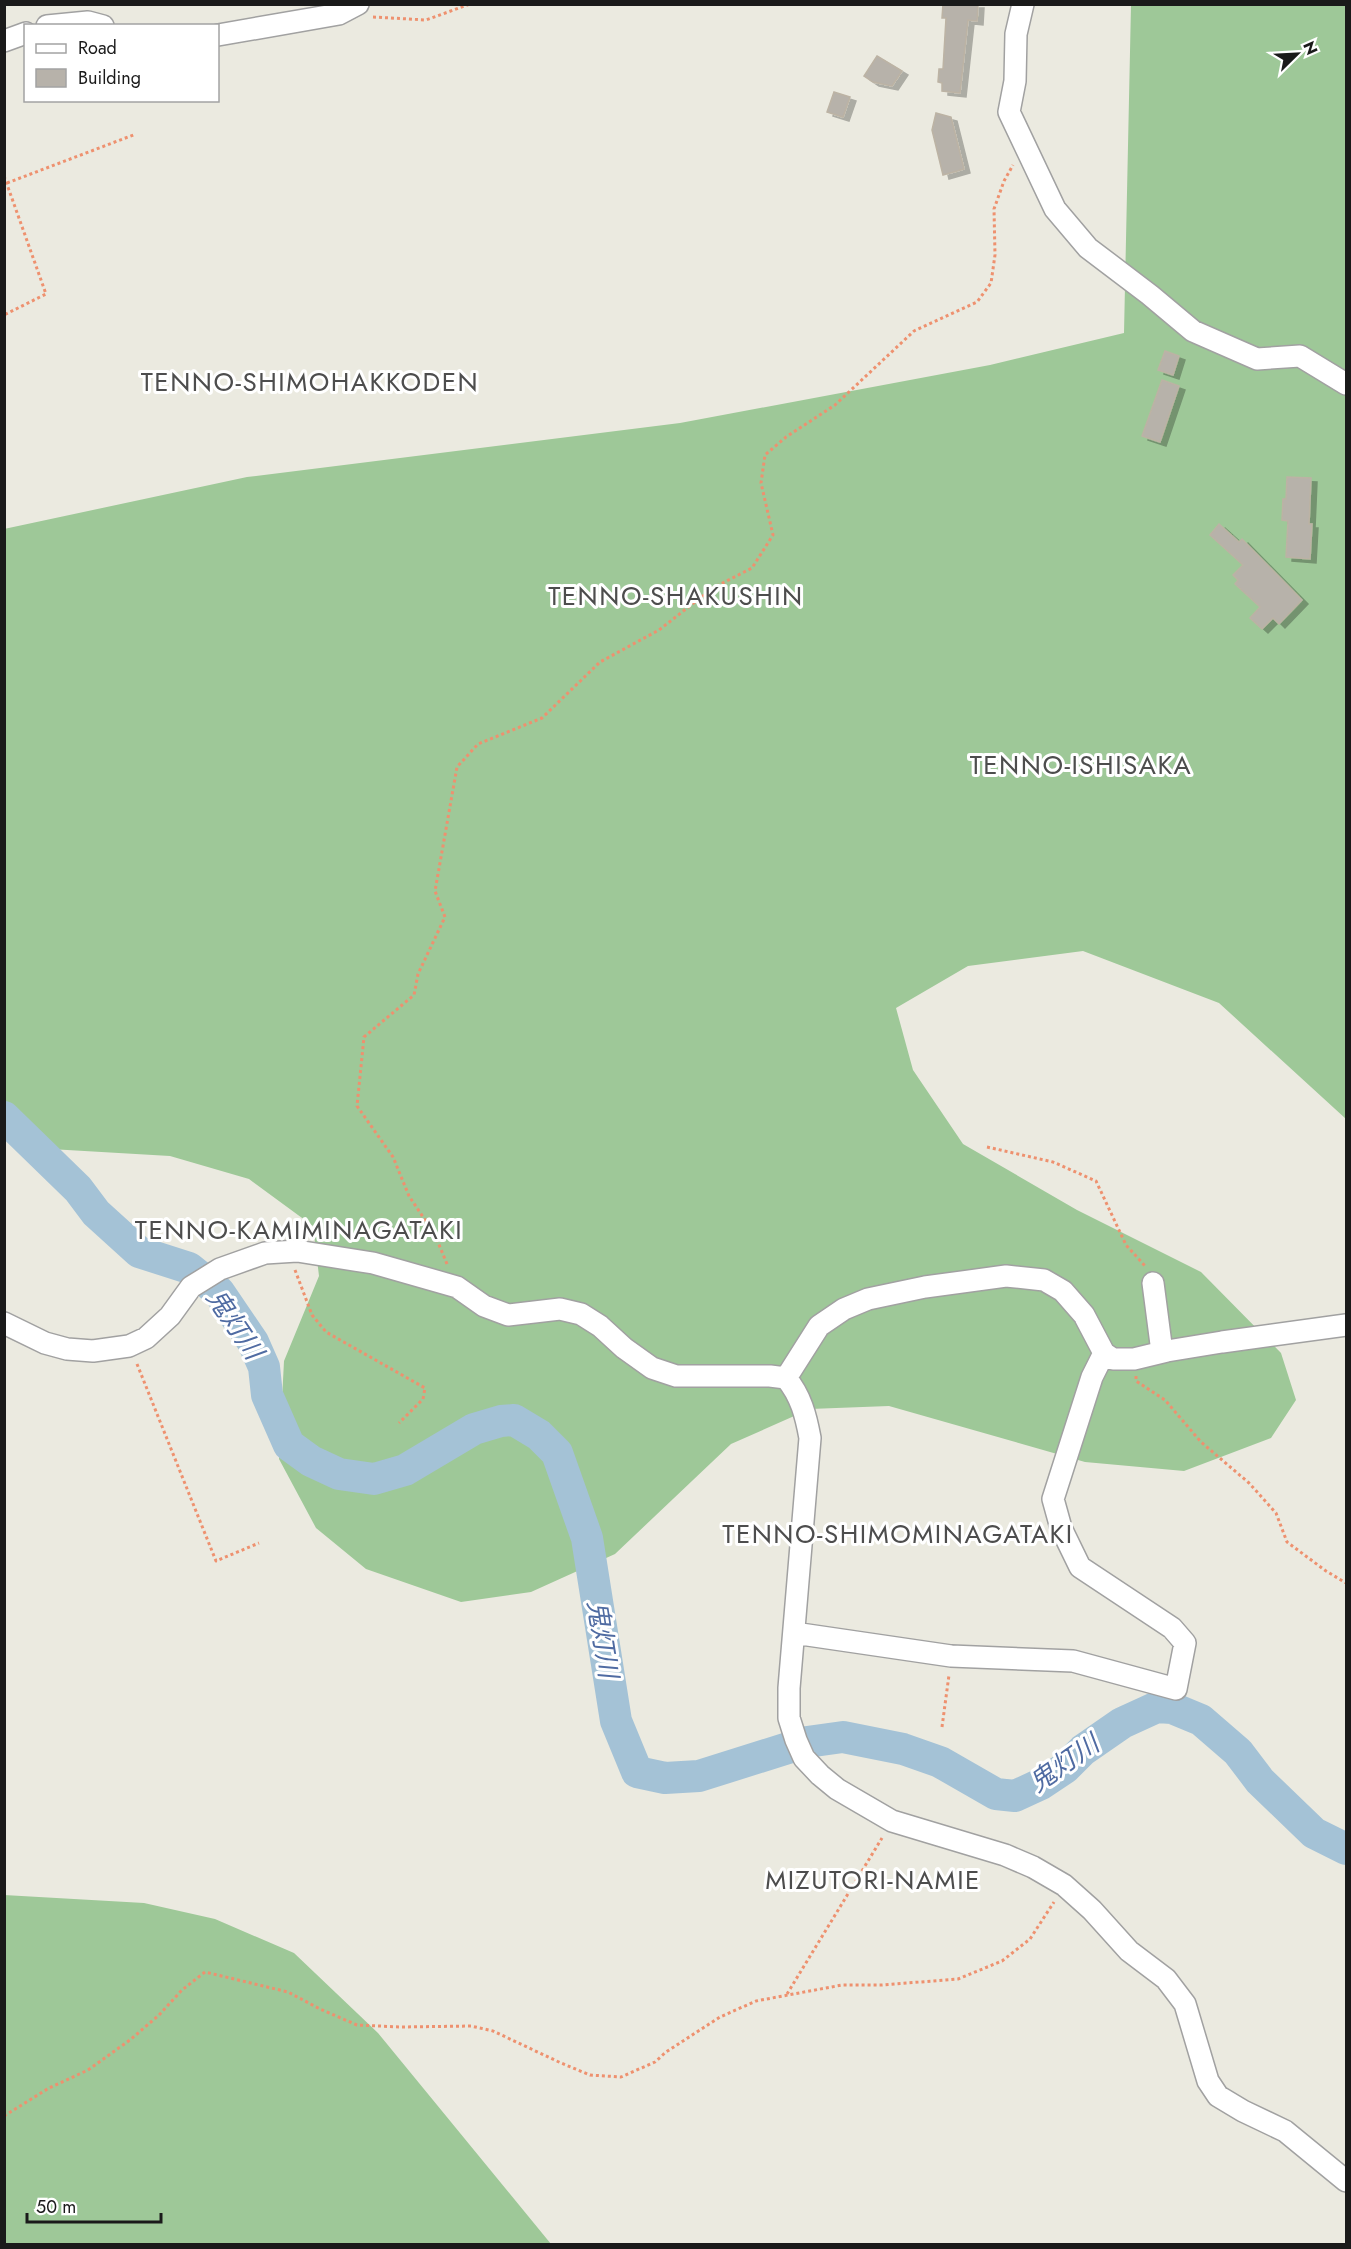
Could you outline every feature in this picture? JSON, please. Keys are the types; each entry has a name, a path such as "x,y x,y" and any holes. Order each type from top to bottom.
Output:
{"street":[{"path":"1023,4 1016,34 1015,81 1009,112 1055,209 1088,248 1193,331 1257,359 1300,356 1347,384"},
{"path":"219,35 339,14 354,7"},
{"path":"68,24 88,22 96,24"},
{"path":"4,41 24,34"},
{"path":"4,1323 45,1343 67,1349 93,1351 129,1346 146,1338 170,1316 191,1287 220,1269 265,1253 290,1251 319,1253 373,1263 457,1287 484,1306 508,1315 560,1309 581,1314 600,1326 624,1348 652,1368 676,1376 786,1378 795,1389 805,1411 810,1438 789,1688 789,1718 804,1758 837,1789 892,1821 1005,1855 1034,1867 1064,1885 1092,1910 1130,1951 1166,1979 1185,2004 1208,2081 1218,2096 1285,2131 1347,2181"},
{"path":"786,1378 819,1326 844,1309 868,1299 925,1287 1006,1276 1044,1280 1063,1291 1084,1315 1104,1353 1113,1359 1134,1359 1162,1352 1347,1325"},
{"path":"1153,1283 1162,1352"},
{"path":"794,1633 951,1656 1073,1661 1176,1689 1185,1642 1172,1628 1080,1567 1061,1528 1053,1499 1092,1377 1104,1353"}],"path":[{"path":"354,7 363,17 426,20 470,4"},
{"path":"7,183 136,134"},
{"path":"457,1287 435,1235 409,1196 393,1157 357,1106 364,1037 414,995 418,974 445,917 435,891 457,767 478,744 542,718 600,662 659,630 713,588 752,568 773,535 761,483 765,455 786,437 835,405 914,331 977,302 991,283 995,255 994,209 1004,181 1024,146"},
{"path":"4,176 46,294 4,315"},
{"path":"987,1147 1053,1162 1096,1181 1126,1245 1146,1266 1153,1283"},
{"path":"290,1251 312,1316 326,1332 425,1388 423,1399 399,1423"},
{"path":"129,1346 216,1561 259,1543"},
{"path":"1134,1359 1136,1381 1165,1400 1201,1442 1276,1512 1287,1542 1347,1583"},
{"path":"942,1727 951,1656"},
{"path":"786,1995 892,1821"},
{"path":"4,2116 49,2088 88,2070 159,2015 182,1990 205,1972 288,1992 357,2025 471,2026 493,2031 590,2074 621,2077 655,2062 666,2052 720,2017 756,2001 842,1984 882,1985 958,1979 1002,1961 1030,1939 1064,1885"}],"green space":[{"path":"1131,5 1346,5 1346,1119 1219,1003 1083,951 968,966 896,1008 913,1070 963,1144 1077,1210 1201,1272 1281,1353 1296,1400 1271,1438 1184,1471 1085,1462 889,1406 810,1409 731,1444 615,1554 531,1592 461,1602 366,1569 316,1528 279,1459 284,1361 319,1276 313,1226 249,1179 170,1156 33,1148 5,1137 4,529 247,477 680,423 990,365 1124,333"},
{"path":"4,1895 144,1903 215,1919 294,1953 378,2033 551,2244 5,2244"}],"building":[{"path":"943,4 978,4 977,21 968,20 960,93 942,91 942,83 938,82 939,69 943,69 946,18 942,18"},
{"path":"877,56 902,71 892,86 873,82 864,76"},
{"path":"834,92 850,97 843,117 827,112"},
{"path":"936,113 951,117 964,169 943,175 932,130"},
{"path":"1165,351 1179,356 1173,375 1158,370"},
{"path":"1162,380 1179,386 1160,442 1142,436"},
{"path":"1287,477 1311,478 1310,559 1286,557 1288,521 1282,520"},
{"path":"1219,524 1239,542 1242,539 1302,600 1279,624 1273,618 1262,629 1250,618 1260,607 1235,584 1238,580 1233,575 1243,565 1210,535"}],"waterway":[{"name":"鬼灯川","path":"4,1117 78,1189 96,1213 139,1252 189,1268 219,1292 253,1342 264,1367 267,1395 289,1445 311,1461 339,1474 374,1479 405,1470 474,1429 501,1421 514,1420 539,1435 557,1453 587,1538 616,1721 637,1772 665,1778 699,1776 807,1742 843,1737 903,1749 940,1762 996,1794 1015,1796 1041,1784 1065,1768 1083,1750 1122,1723 1157,1707 1172,1708 1201,1720 1238,1752 1260,1781 1314,1833 1346,1849"}],"district":[{"name":"TENNO-SHIMOHAKKODEN","path":"310,382"},
{"name":"TENNO-SHAKUSHIN","path":"676,596"},
{"name":"TENNO-ISHISAKA","path":"1081,765"},
{"name":"TENNO-KAMIMINAGATAKI","path":"299,1230"},
{"name":"TENNO-SHIMOMINAGATAKI","path":"898,1534"},
{"name":"MIZUTORI-NAMIE","path":"873,1880"}]}
